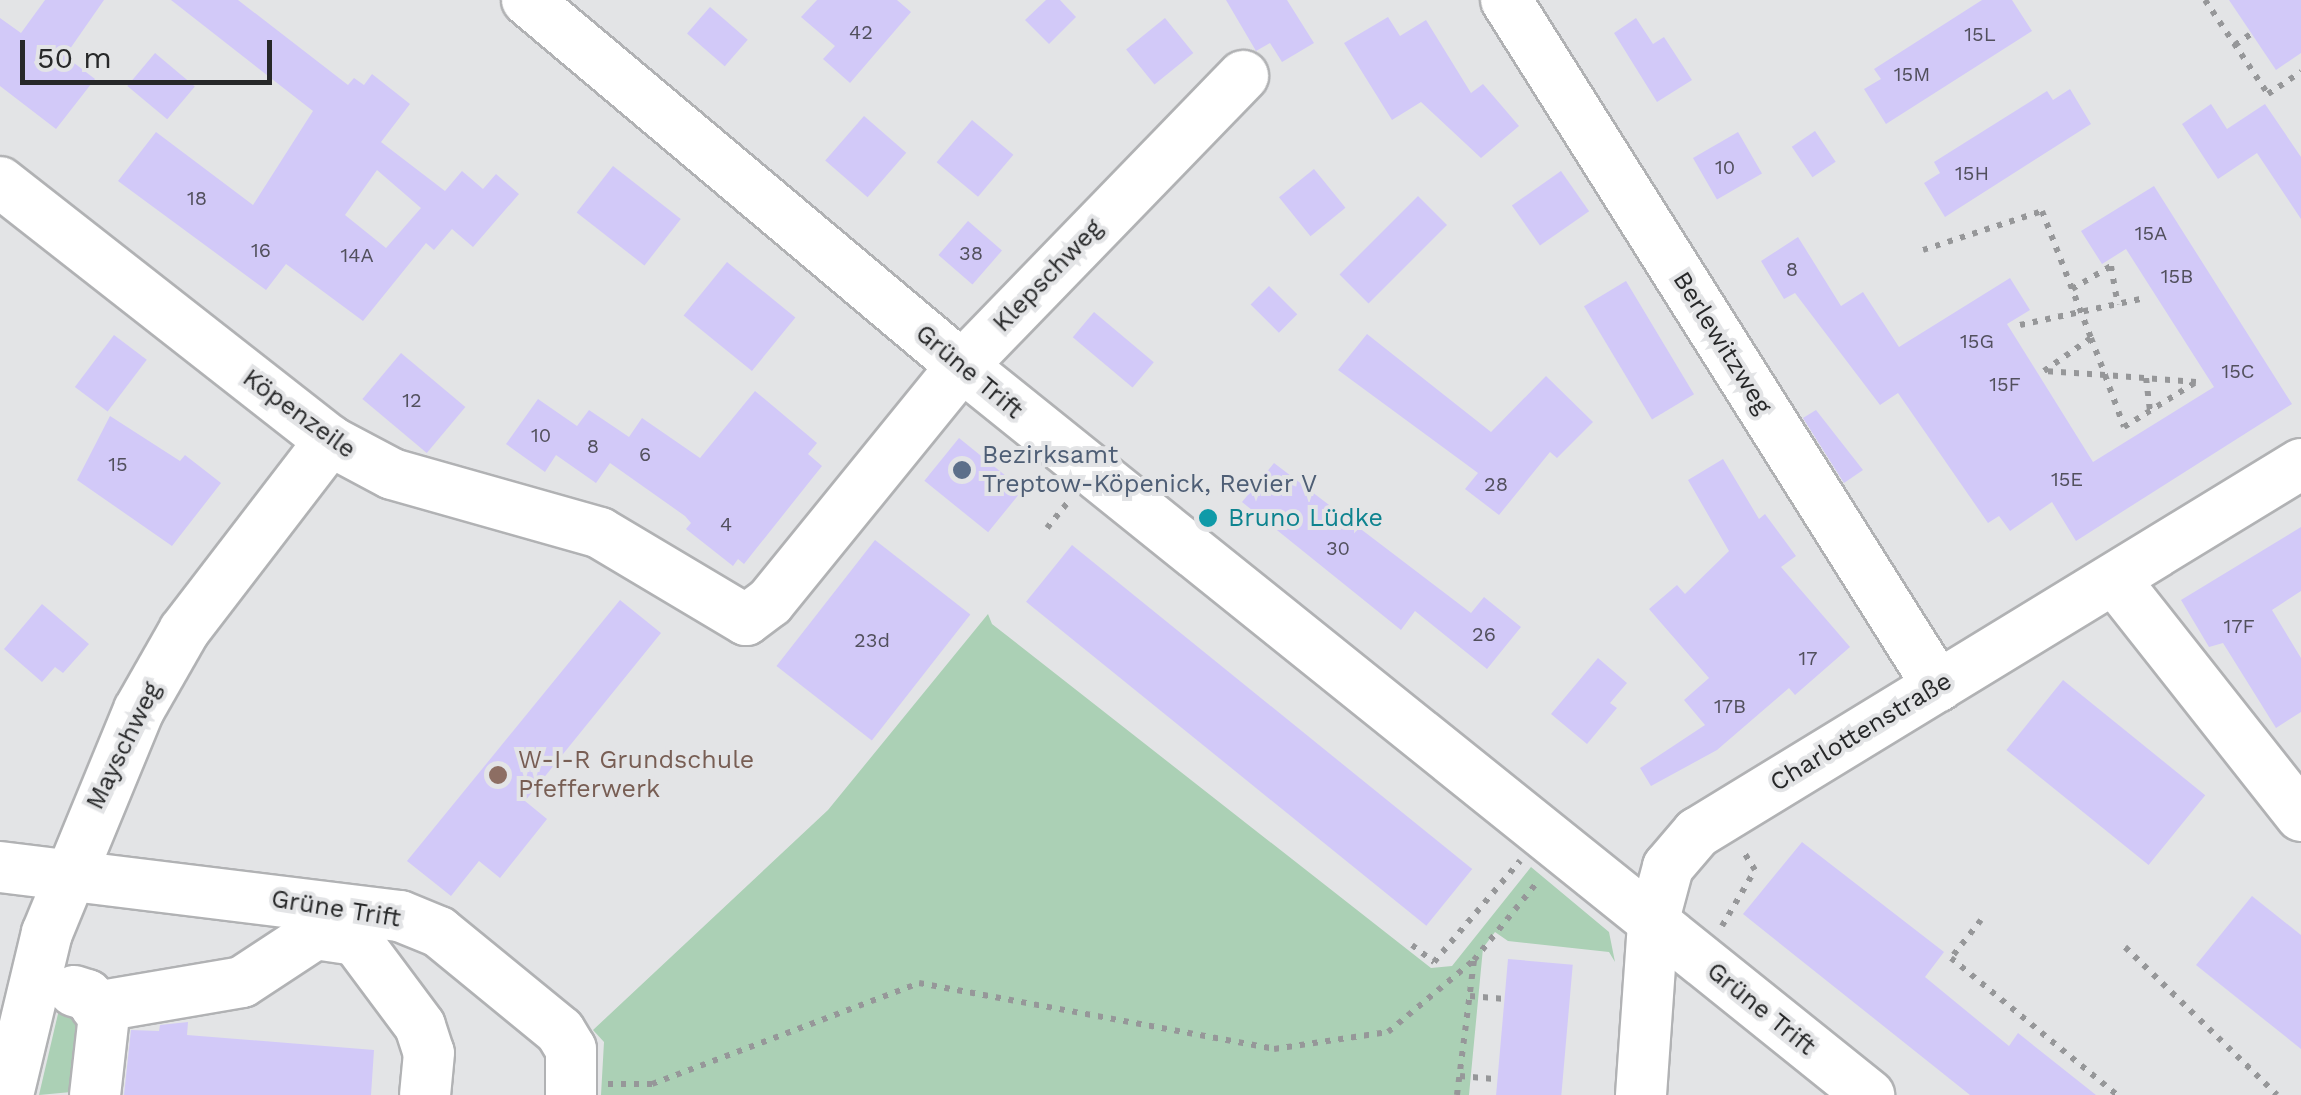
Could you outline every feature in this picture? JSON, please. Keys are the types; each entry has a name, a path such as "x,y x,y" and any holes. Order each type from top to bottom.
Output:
{"street":[{"name":"Grüne Trift","path":"527,0 1543,855 1653,923 1868,1095"},
{"name":"Berlewitzweg","path":"1506,0 1938,686"},
{"name":"Klepschweg","path":"746,620 770,602 962,366 1244,76"},
{"name":"Köpenzeile","path":"0,182 330,442 392,474 600,533 746,620"},
{"name":"Mayschweg","path":"8,1095 32,980 68,874 139,710 184,631 330,442"},
{"name":"Charlottenstraße","path":"1653,923 1668,866 1720,816 2301,464"},
{"path":"2114,579 2301,816"},
{"name":"Grüne Trift","path":"0,868 400,916 439,932 568,1041 587,1089"},
{"path":"1641,1095 1653,923"},
{"path":"96,1007 242,982 315,934 356,940 420,1026 429,1053 425,1095"},
{"path":"32,980 86,995 104,1016 95,1095"}],"path":[{"path":"2205,0 2268,94 2301,72"},
{"path":"2235,45 2252,33"},
{"path":"1923,250 2042,210 2091,338 2105,376 2124,426 2196,382 2105,376 2044,371 2091,338"},
{"path":"2072,289 2111,266 2118,304"},
{"path":"2020,325 2145,298"},
{"path":"2146,378 2150,410"},
{"path":"1720,816 1755,870 1720,932"},
{"path":"1412,945 1434,962 1543,855"},
{"path":"587,1089 652,1084 919,983 1274,1049 1388,1032 1474,960 1543,855"},
{"path":"1981,920 1951,958 2118,1095"},
{"path":"2125,947 2277,1095"},
{"path":"1457,1095 1474,960"},
{"path":"1470,996 1505,1000"},
{"path":"1460,1076 1497,1078"}],"green space":[{"path":"988,614 992,624 1431,968 1452,966 1531,867 1609,932 1615,962 1609,952 1508,941 1495,932 1483,948 1469,1095 601,1095 604,1042 593,1030 828,810"},
{"path":"61,1001 88,1023 82,1091 39,1095"}],"building":[{"path":"45,0 104,0 65,56 95,79 56,129 0,86 0,18 21,33"},
{"path":"171,0 238,0 348,85 354,78 364,85 372,74 410,104 381,142 445,191 462,171 483,189 496,174 519,194 473,247 452,229 434,250 426,243 363,321 286,264 266,290 118,181 156,132 253,205 313,111","holes":["377,170 421,208 386,248 345,215"]},
{"path":"817,0 897,0 911,12 850,83 823,59 835,46 801,17"},
{"path":"1046,0 1060,0 1076,17 1049,44 1025,20"},
{"path":"1226,0 1287,0 1314,43 1282,62 1270,43 1256,51"},
{"path":"1982,0 2012,0 2032,31 1886,124 1864,89 1881,79 1874,69"},
{"path":"2229,0 2301,0 2301,53 2276,70"},
{"path":"710,7 748,40 725,66 687,33"},
{"path":"1388,17 1400,36 1426,20 1471,93 1483,84 1519,126 1481,158 1421,102 1392,120 1344,43"},
{"path":"1165,18 1193,53 1154,84 1126,49"},
{"path":"1636,18 1653,44 1664,37 1692,80 1657,102 1614,33"},
{"path":"155,53 195,86 167,119 127,86"},
{"path":"2070,89 2091,124 1945,217 1924,183 1940,173 1934,162 2047,91 2053,100"},
{"path":"2211,104 2227,129 2265,104 2301,157 2301,219 2257,153 2218,179 2182,124"},
{"path":"864,116 906,153 868,197 825,161"},
{"path":"972,120 1013,155 978,197 937,162"},
{"path":"1815,131 1836,162 1812,177 1792,147"},
{"path":"1738,132 1762,174 1717,200 1693,158"},
{"path":"613,166 681,219 644,265 577,212"},
{"path":"1314,169 1345,208 1310,236 1279,197"},
{"path":"1561,171 1589,211 1540,246 1512,205"},
{"path":"2154,186 2292,404 2076,541 2052,502 2010,531 1999,516 1988,523 1898,393 1880,405 1795,293 1784,299 1761,261 1798,237 1841,306 1863,292 1899,347 2010,278 2030,310 2007,324 2093,462 2214,387 2126,249 2102,264 2081,231"},
{"path":"1418,196 1447,225 1369,303 1340,274"},
{"path":"968,221 1002,251 972,284 938,255"},
{"path":"727,262 795,317 752,371 684,316"},
{"path":"1626,281 1694,394 1652,419 1584,306"},
{"path":"1269,286 1297,314 1279,333 1251,304"},
{"path":"1094,312 1154,362 1133,387 1073,337"},
{"path":"1367,334 1491,432 1546,376 1593,422 1557,458 1550,452 1499,515 1465,489 1478,473 1338,370"},
{"path":"114,335 147,360 108,412 75,387"},
{"path":"401,353 465,407 427,453 362,399"},
{"path":"755,391 817,443 808,454 822,466 744,564 738,559 733,566 686,529 691,523 685,516 610,463 596,483 556,455 545,472 506,444 538,399 577,426 589,410 629,437 642,418 700,458"},
{"path":"1816,410 1863,470 1844,483 1803,418"},
{"path":"110,416 180,461 185,455 221,483 172,546 77,480"},
{"path":"959,438 1023,490 988,532 924,481"},
{"path":"1723,459 1759,519 1765,514 1796,556 1781,567 1850,647 1795,695 1789,688 1717,750 1651,786 1640,768 1705,725 1684,700 1709,678 1649,609 1677,585 1685,594 1729,551 1688,480"},
{"path":"1274,463 1471,613 1484,597 1521,627 1487,669 1415,611 1401,630 1242,502"},
{"path":"2301,527 2301,591 2272,610 2301,658 2301,712 2276,728 2223,643 2209,647 2181,600"},
{"path":"875,540 970,614 872,741 776,666"},
{"path":"1072,545 1472,869 1426,926 1026,602"},
{"path":"620,600 661,633 525,801 547,819 500,878 479,861 451,896 407,861"},
{"path":"42,604 89,644 63,673 55,667 42,682 4,649"},
{"path":"1598,658 1627,683 1610,703 1617,708 1587,744 1551,714"},
{"path":"2063,680 2205,795 2149,865 2006,750"},
{"path":"1802,842 1944,952 1925,977 2009,1046 2018,1033 2096,1095 1970,1095 1743,914"},
{"path":"2252,896 2301,935 2301,1049 2196,965"},
{"path":"1508,959 1573,965 1561,1095 1496,1095"},
{"path":"188,1022 187,1035 374,1050 371,1095 124,1095 131,1030 159,1031 160,1025"}],"place":[{"name":"Bezirksamt Treptow-Köpenick, Revier V","path":"962,470"},
{"name":"Bruno Lüdke","path":"1208,518"},
{"name":"W-I-R Grundschule Pfefferwerk","path":"498,775"}]}
